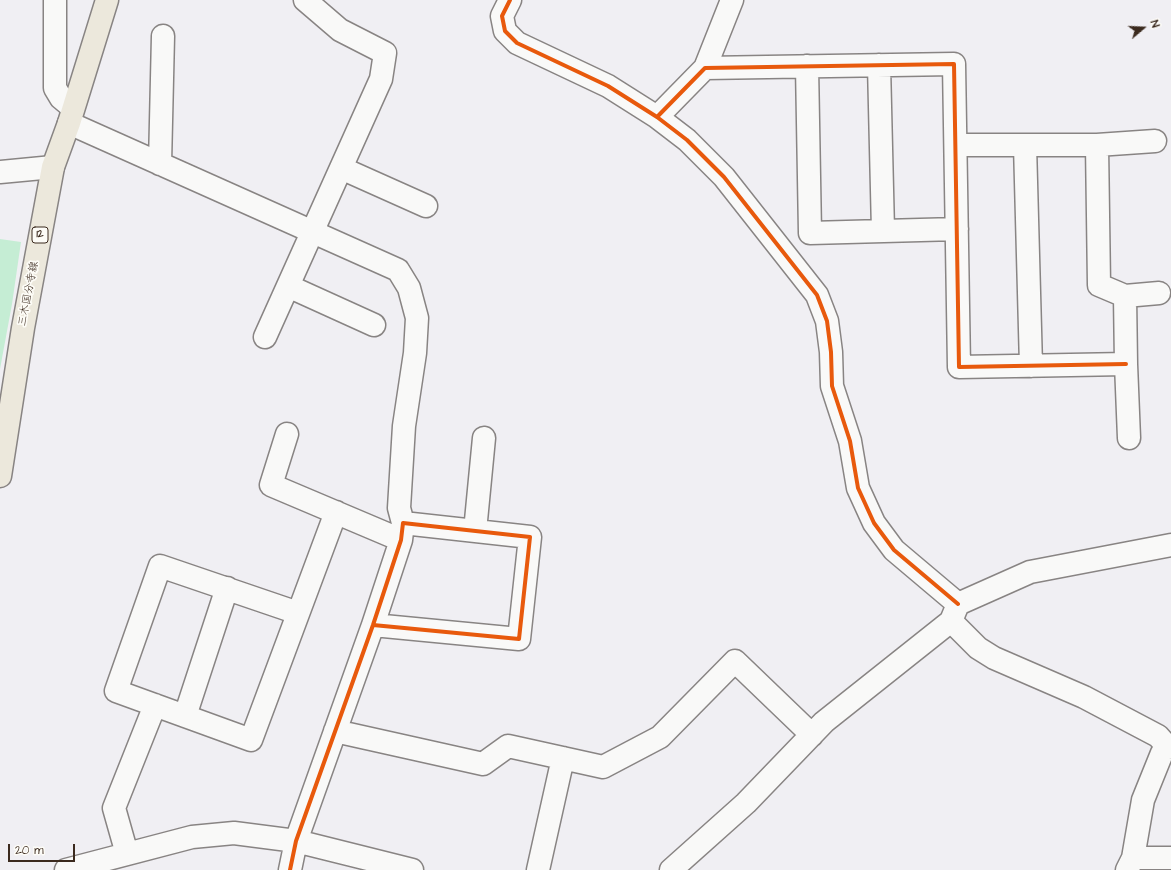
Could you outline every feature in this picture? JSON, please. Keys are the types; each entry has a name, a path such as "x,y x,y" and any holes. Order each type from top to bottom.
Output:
{"main road":[{"name":"三木国分寺線","path":"0,476 23,328 53,167 71,116 107,0"}],"street":[{"path":"55,0 55,88 71,116 160,164 398,270 409,288 417,318 415,353 404,426 398,508 402,532 373,625 296,841 290,870"},
{"path":"265,337 381,79 386,53 340,30 305,0"},
{"path":"510,0 502,16 505,31 517,42 608,86 657,117 687,140 724,177 817,294 827,321 831,352 832,386 850,441 858,488 874,523 894,550 955,612 978,648 994,658 1084,697 1158,736 1170,747 1162,753 1143,800 1130,864 1171,858"},
{"path":"657,117 705,68 732,0"},
{"path":"160,164 163,36"},
{"path":"705,68 954,64 959,368 1126,364"},
{"path":"807,66 810,233"},
{"path":"879,66 883,231"},
{"path":"956,145 1097,145 1155,141"},
{"path":"1026,145 1031,366"},
{"path":"1097,145 1099,285 1124,296 1159,294"},
{"path":"0,172 53,167"},
{"path":"341,168 426,206"},
{"path":"782,251 800,235 810,233 957,229"},
{"path":"288,286 374,325"},
{"path":"1124,296 1129,438"},
{"path":"287,434 271,485 336,512 402,532 475,531 530,537 519,639 373,625"},
{"path":"475,531 484,438"},
{"path":"298,613 160,566 116,691 251,740 336,512"},
{"path":"671,870 746,803 824,722 955,612 1030,572 1171,545"},
{"path":"185,716 227,588"},
{"path":"335,731 483,764 508,746 603,767 660,737 735,661 812,735"},
{"path":"127,854 114,808 154,705"},
{"path":"538,870 563,758"},
{"path":"66,870 192,837 234,833 296,841 412,870"}],"green space":[{"path":"0,239 21,242 12,304 0,369"}],"cycle path":[{"path":"510,0 502,16 505,31 517,43 608,86 657,117 687,140 724,177 817,295 827,321 831,352 832,386 850,441 858,488 874,523 894,550 958,604"},
{"path":"657,117 705,68 954,64 959,367 1126,364"},
{"path":"290,870 296,841 373,625 401,540 403,523 530,537 519,639 373,625"}]}
